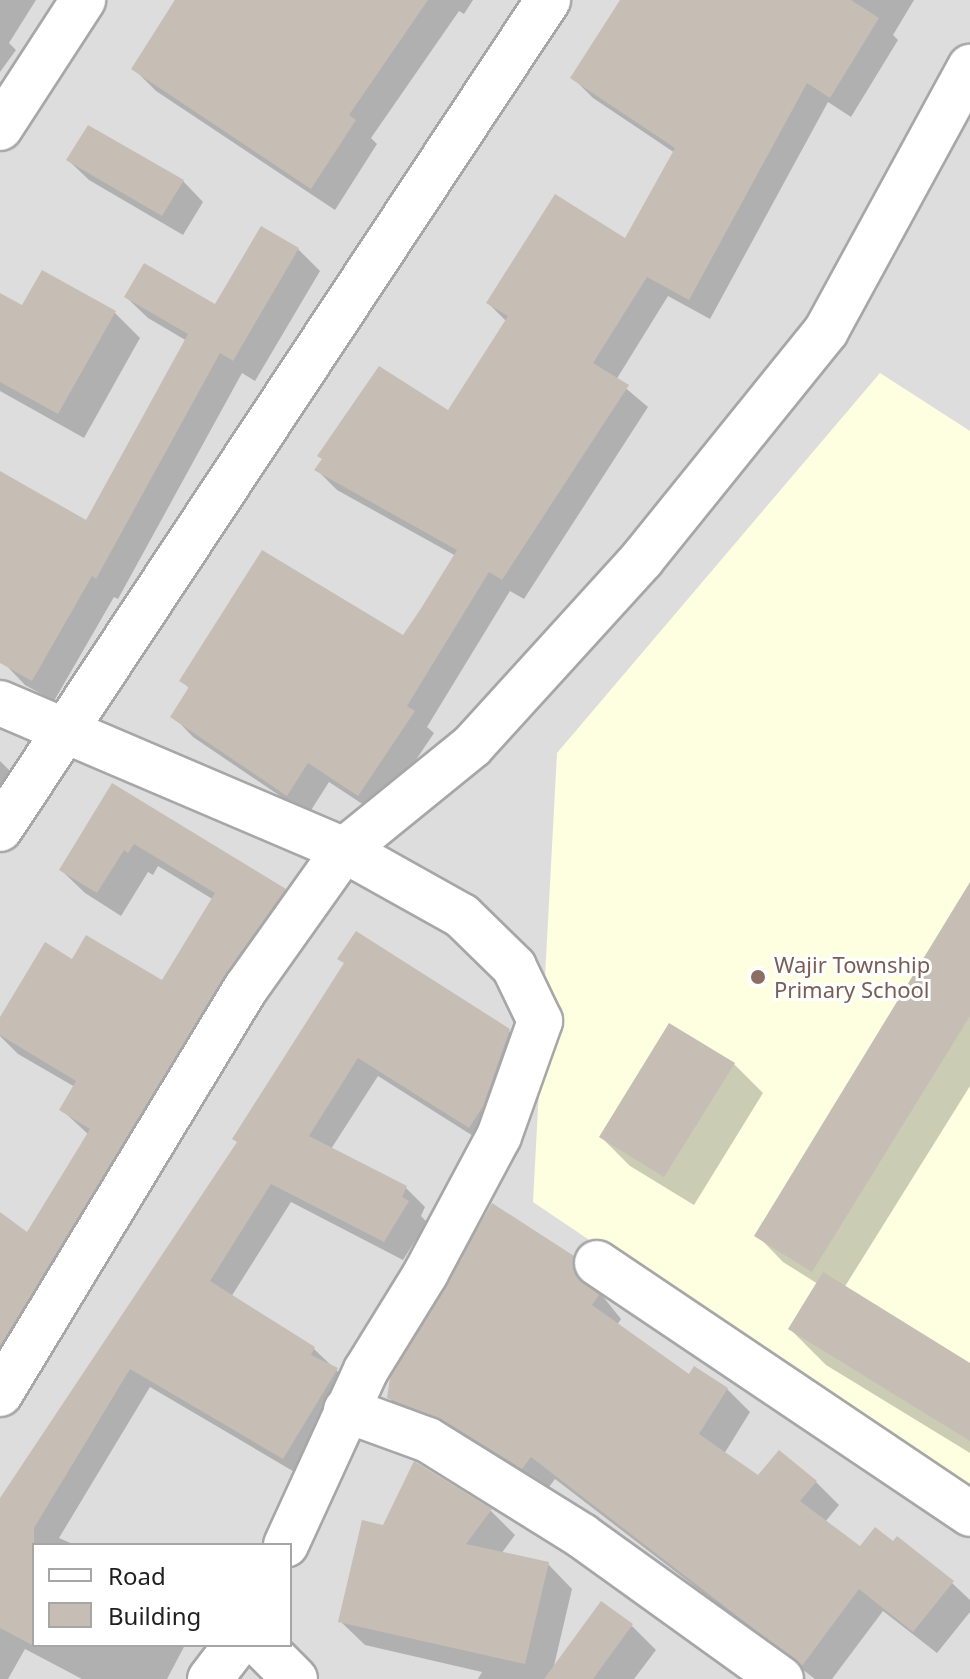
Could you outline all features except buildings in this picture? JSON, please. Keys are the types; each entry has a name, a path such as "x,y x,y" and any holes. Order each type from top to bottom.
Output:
{"street":[{"path":"0,128 83,0"},
{"path":"0,829 64,727 548,0"},
{"path":"0,1394 246,988 344,850 472,746 642,559 826,331 970,67"},
{"path":"0,703 64,727 344,850 462,916 514,967 540,1021 499,1136 346,1410 287,1543"},
{"path":"597,1263 970,1514"},
{"path":"346,1410 441,1448 582,1536 781,1679"},
{"path":"210,1679 234,1647"},
{"path":"263,1647 295,1679"}],"shaded area":[{"path":"0,0 970,0 970,1679 0,1679"},
{"name":"Wajir Township Primary School","path":"880,373 970,431 970,1497 533,1202 557,753"}],"place":[{"name":"Wajir Township Primary School","path":"758,977"}]}
